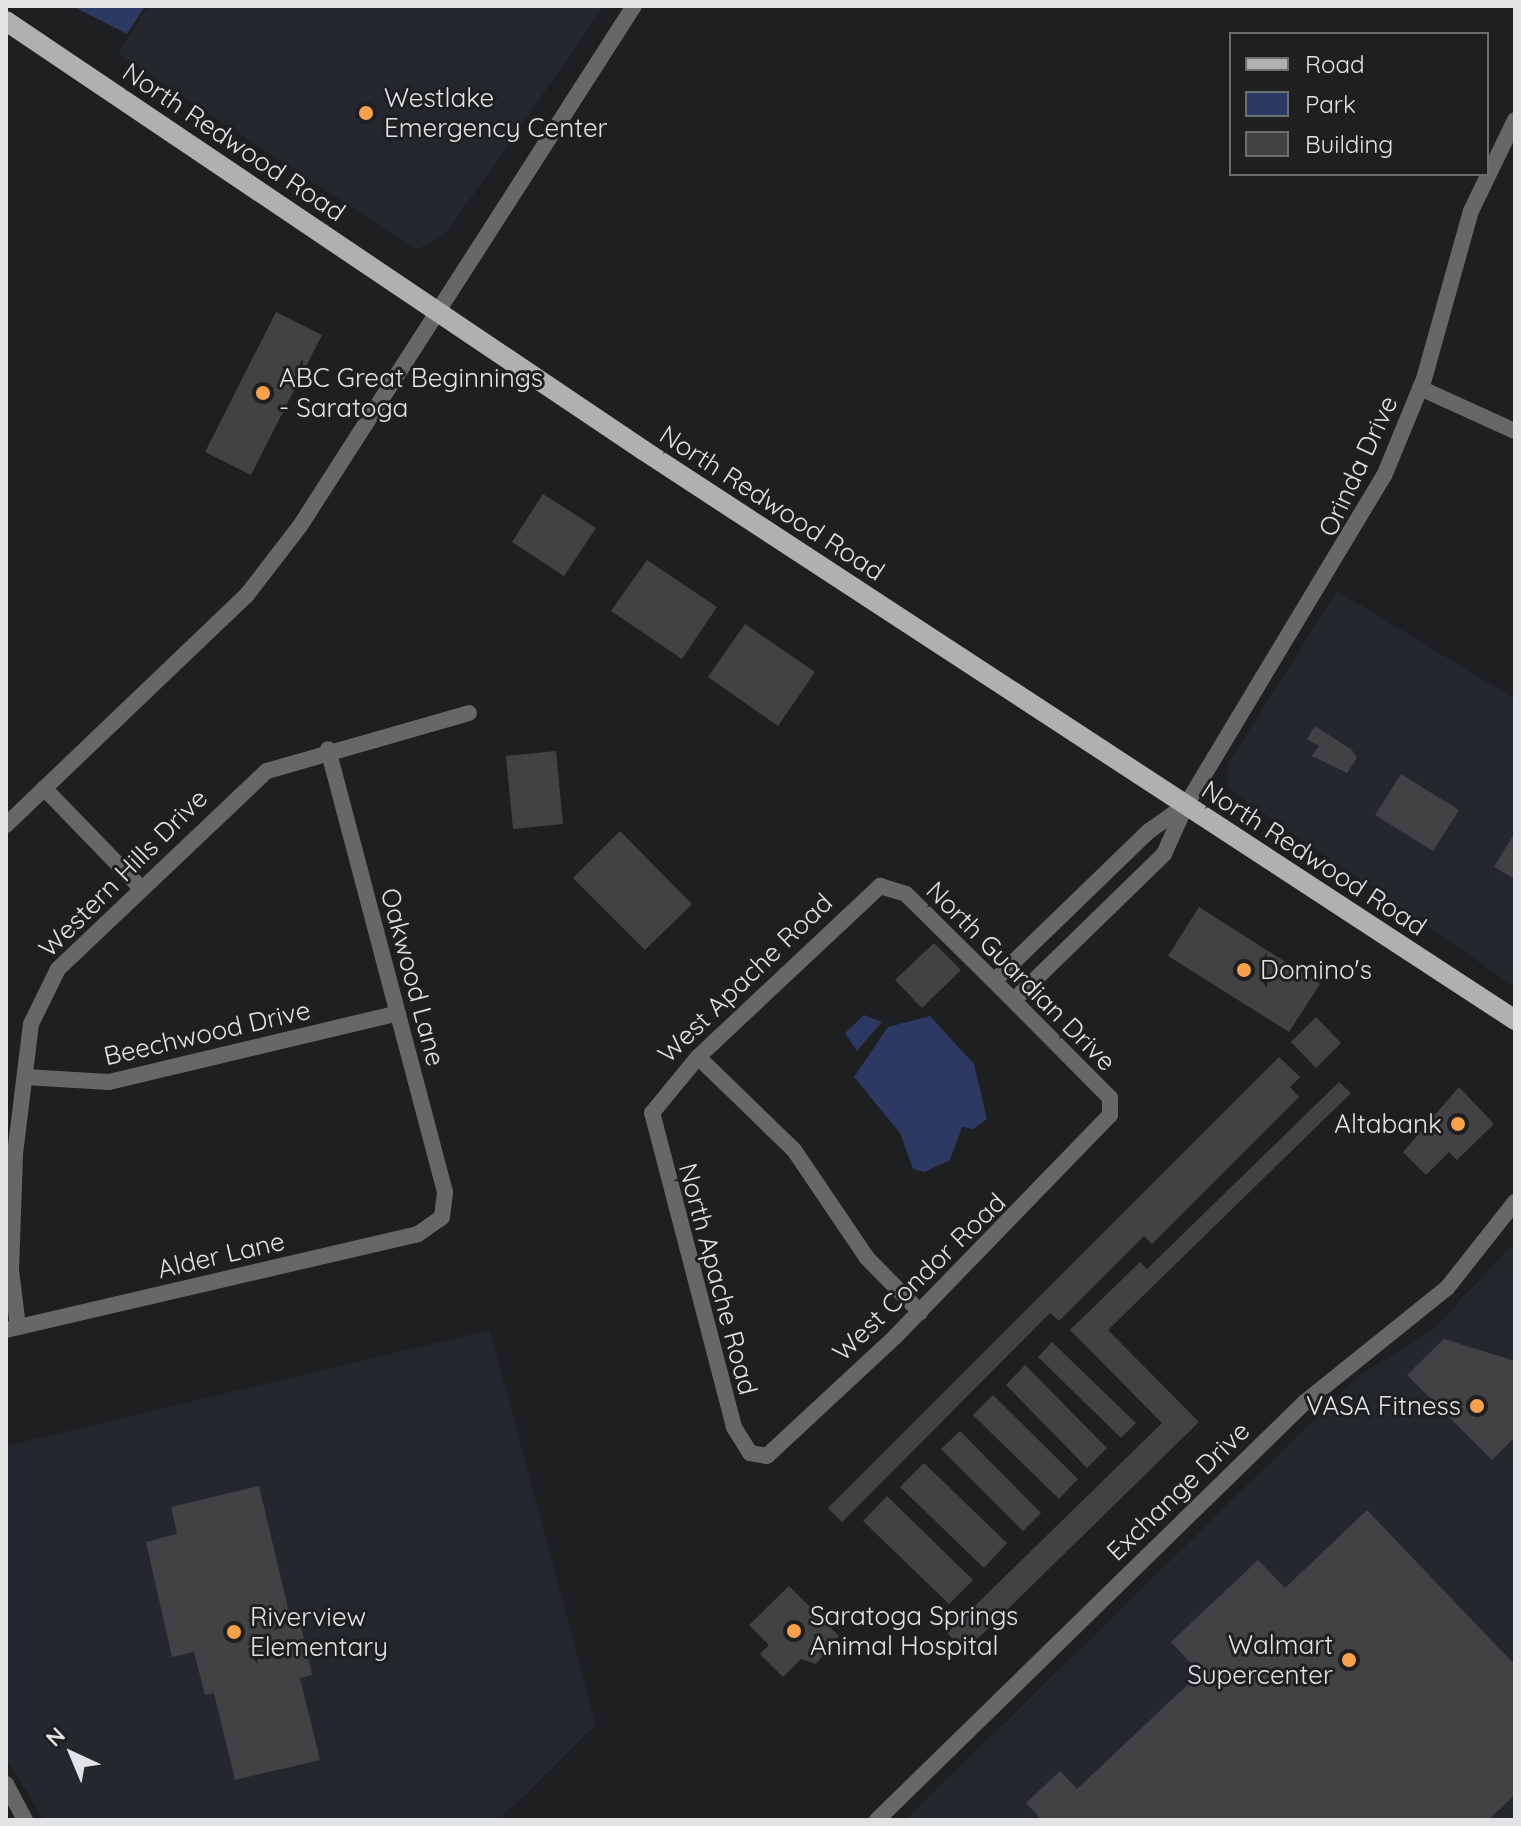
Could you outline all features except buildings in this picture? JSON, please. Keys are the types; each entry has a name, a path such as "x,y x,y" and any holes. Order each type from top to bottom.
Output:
{"main road":[{"name":"North Redwood Road","path":"6,21 1515,1020"}],"street":[{"path":"6,825 246,596 441,311 634,6"},
{"name":"Orinda Drive","path":"1489,174 1515,120"},
{"name":"Orinda Drive","path":"1014,1000 1164,854 1186,805 1353,536 1420,388 1471,211 1488,176"},
{"path":"1420,388 1515,431"},
{"name":"Western Hills Drive","path":"12,1329 12,1202 25,1077 31,1024 49,983 140,887 249,782 328,749 469,713"},
{"name":"Oakwood Lane","path":"328,749 445,1192 442,1217"},
{"path":"44,788 140,887"},
{"path":"994,981 1149,831 1186,805"},
{"name":"North Guardian Drive","path":"880,886 906,894 1014,1000 1110,1098 1110,1115"},
{"name":"West Apache Road","path":"652,1113 698,1057 880,886"},
{"name":"Beechwood Drive","path":"25,1077 109,1082 398,1013"},
{"path":"698,1057 794,1150 867,1258 920,1312"},
{"name":"North Apache Road","path":"652,1113 734,1427 750,1453"},
{"name":"West Condor Road","path":"750,1453 767,1456 920,1312 1110,1115"},
{"name":"Exchange Drive","path":"877,1820 1305,1402 1447,1288 1515,1202"},
{"name":"Alder Lane","path":"12,1329 418,1234 442,1217"},
{"path":"6,1784 25,1820"}],"shaded area":[{"name":"Westlake Emergency Center","path":"148,6 604,6 445,235 416,250 118,54"},
{"path":"1337,591 1515,699 1515,987 1227,788 1228,764"},
{"path":"1515,1242 1515,1820 905,1820 1359,1376 1435,1327"},
{"path":"490,1330 596,1725 499,1820 44,1820 6,1758 6,1446"}],"green space":[{"path":"72,6 145,6 127,34"},
{"path":"864,1015 882,1022 857,1051 845,1033"},
{"path":"930,1016 974,1064 987,1119 973,1129 962,1127 950,1160 924,1172 913,1169 900,1133 854,1077 888,1027"}],"place":[{"name":"Westlake Emergency Center","path":"366,113"},
{"name":"ABC Great Beginnings - Saratoga","path":"263,393"},
{"name":"Domino's","path":"1244,970"},
{"name":"Altabank","path":"1458,1124"},
{"name":"VASA Fitness","path":"1477,1406"},
{"name":"Saratoga Springs Animal Hospital","path":"794,1631"},
{"name":"Riverview Elementary","path":"234,1632"},
{"name":"Walmart Supercenter","path":"1349,1660"}]}
